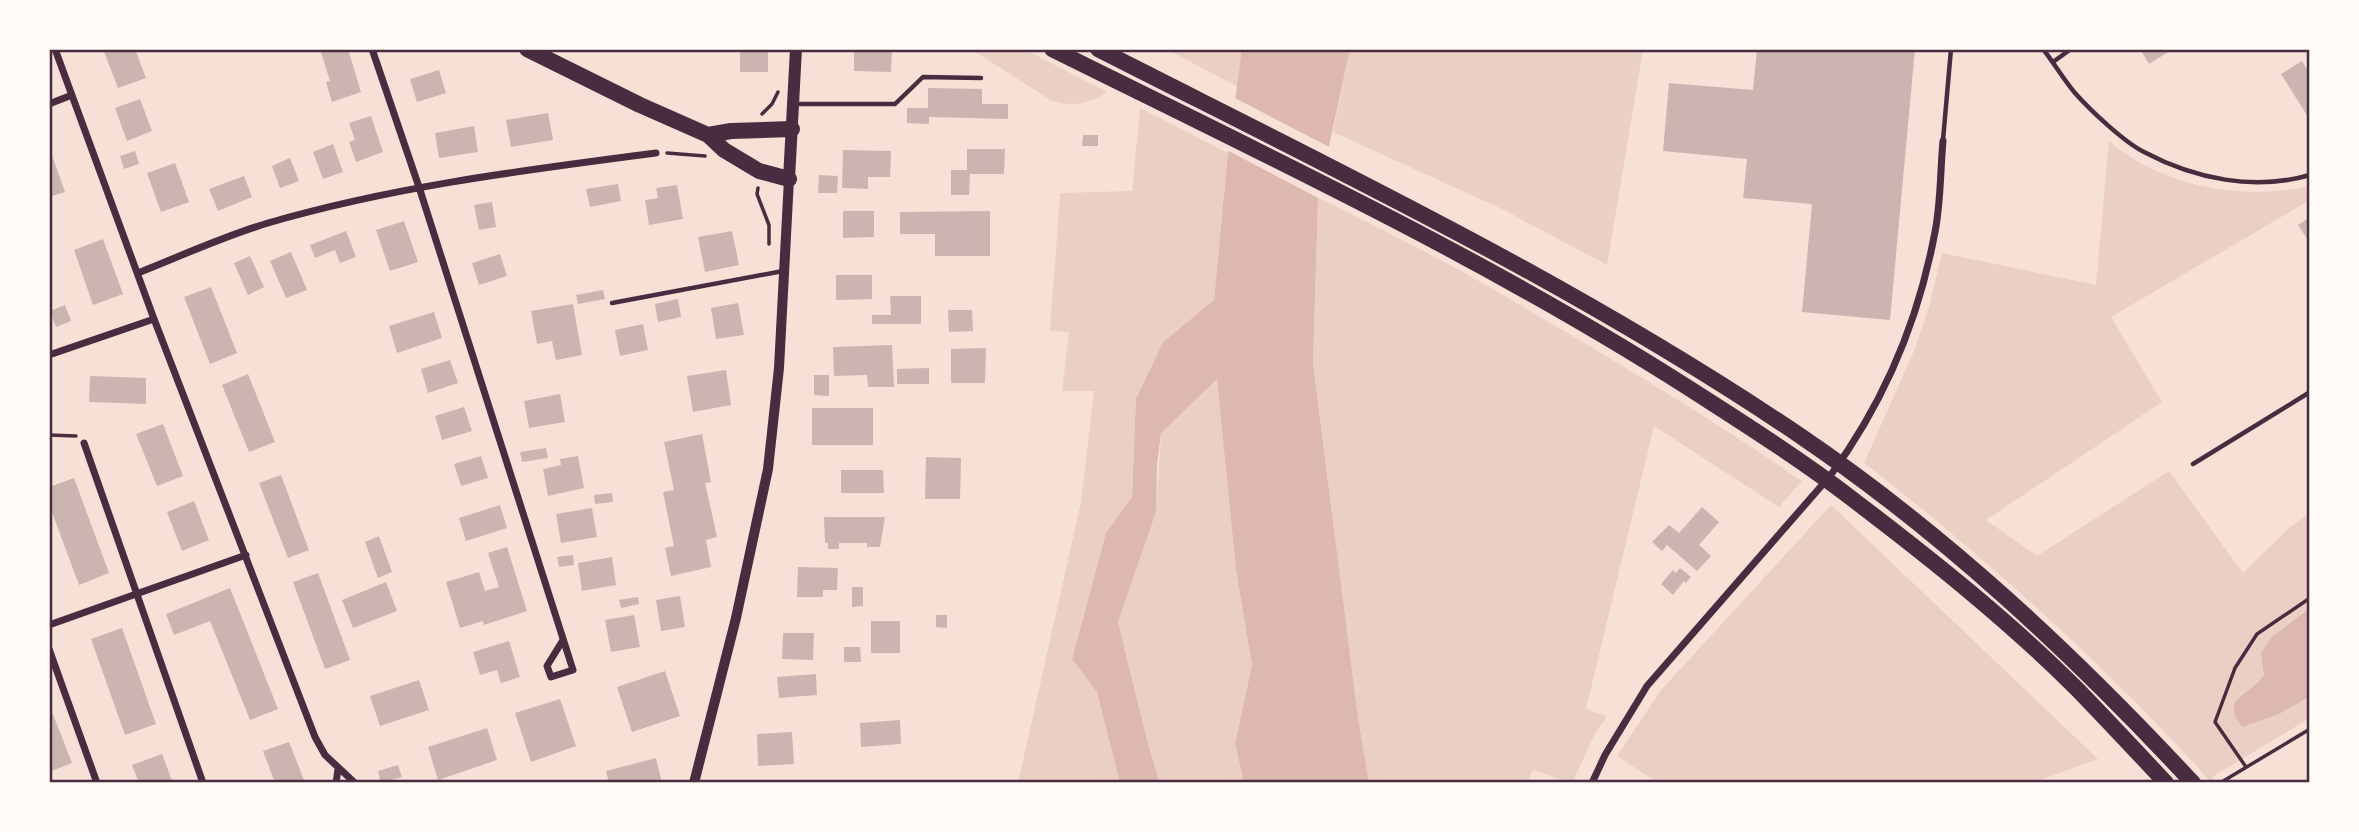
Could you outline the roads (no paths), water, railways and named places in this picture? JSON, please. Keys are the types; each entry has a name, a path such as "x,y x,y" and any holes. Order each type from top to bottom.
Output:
{"highway":[{"path":"527,49 708,135 724,150 759,171 789,179"},
{"path":"1098,49 1457,230 1649,338 1800,436 1870,487 1992,584 2089,674 2192,782"},
{"path":"1058,52 1310,175 1456,251 1640,356 1786,451 1851,497 1969,591 2076,688 2166,783"},
{"path":"708,135 792,129"}],"main road":[{"path":"789,179 796,49"}],"street":[{"path":"55,49 154,319 315,737 325,755 355,783"},
{"path":"372,49 419,187 573,670 551,677 547,666 563,640"},
{"path":"49,104 72,95"},
{"path":"1592,783 1605,755 1647,686 1830,476 1852,447 1880,399 1903,347 1926,273 1935,234 1943,141"},
{"path":"138,273 265,224 419,187 656,153"},
{"path":"694,783 736,618 768,469 779,368 789,179"},
{"path":"49,355 154,319"},
{"path":"84,443 203,783"},
{"path":"49,625 246,555"},
{"path":"49,649 97,783"},
{"path":"335,783 338,769"}],"lane":[{"path":"1943,141 1951,49"},
{"path":"2043,49 2074,92 2142,152 2210,177 2233,181 2262,183 2310,175"},
{"path":"2053,62 2071,49"},
{"path":"793,104 895,104 923,77 981,78"},
{"path":"612,303 785,271"},
{"path":"2193,464 2310,392"}]}
